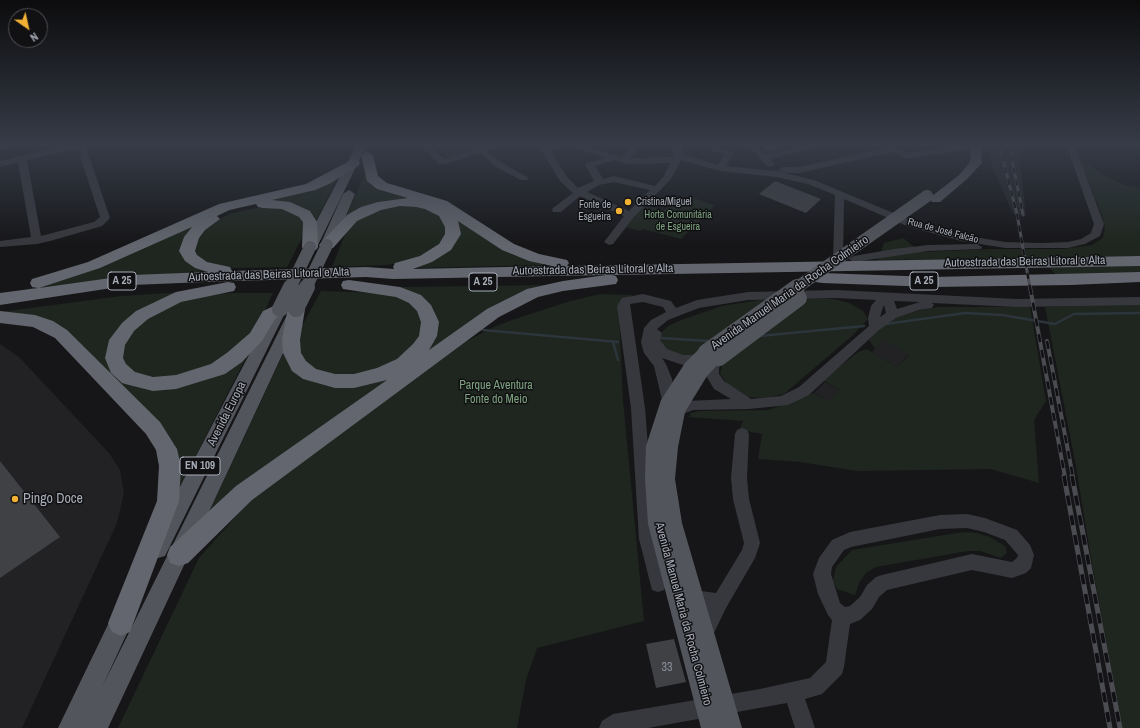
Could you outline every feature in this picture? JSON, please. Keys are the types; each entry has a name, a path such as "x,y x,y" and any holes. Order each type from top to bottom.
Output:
{"highway":[{"path":"0,294 44,282 94,265 224,207 310,187 329,178"},
{"path":"372,178 386,189 430,199 447,206 497,241 521,253 540,259 609,274"},
{"path":"327,245 352,218 366,210 385,204 408,202 423,204 439,210 450,219 453,227 451,236 445,246 434,256 409,265 366,272"},
{"path":"245,276 206,267 191,258 188,251 190,240 200,227 221,215 242,207 261,204 285,205 300,211 308,218 311,228 310,247"},
{"name":"Autoestrada das Beiras Litoral e Alta","path":"0,308 68,297 118,291 165,288 350,285 609,274 1140,260"},
{"name":"Autoestrada das Beiras Litoral e Alta","path":"0,299 132,280 366,272 793,277 933,282 1140,277"},
{"path":"179,555 244,492 493,313 533,293 609,274"},
{"path":"228,287 176,298 142,315 128,328 116,345 114,358 118,368 129,378 153,384 176,382 199,376 218,368 235,357 256,337 269,314 288,309 292,353 299,366 310,374 335,381 354,381 382,374 404,364 420,349 428,336 430,322 425,309 415,299 400,292 350,285"},
{"path":"0,317 35,321 47,325 61,334 153,428 166,449 170,466 168,501 121,623"}],"main road":[{"name":"Avenida Europa","path":"95,728 274,359 288,309 310,247 345,178"},
{"name":"Avenida Europa","path":"70,728 121,623 288,309 327,245 354,178"},
{"name":"Avenida Manuel Maria da Rocha Colmieiro","path":"730,728 710,713 658,524 654,478 655,446 672,406 712,360 712,355 726,336 838,259 963,178"},
{"name":"Avenida Manuel Maria da Rocha Colmieiro","path":"712,355 854,259 932,198"},
{"name":"Avenida Manuel Maria da Rocha Colmieiro","path":"672,406 666,479 672,523 704,635 710,713"}],"street":[{"path":"25,178 37,241"},
{"path":"0,244 37,241 98,224 105,218 92,178"},
{"path":"561,178 578,192 630,215"},
{"path":"598,178 600,182"},
{"path":"609,242 630,215 667,178"},
{"name":"Rua de José Falcão","path":"797,178 840,193 911,224 961,238 1005,245 1068,245 1085,241 1096,234 1099,224 1083,178"},
{"path":"557,210 578,192 600,182 618,179 657,189"},
{"path":"838,259 838,204 840,193"},
{"path":"854,259 928,248 1005,245"},
{"path":"836,294 856,300 867,307 875,322"},
{"path":"955,301 918,306 875,322 804,391 783,401 749,404 672,406 667,384 660,364 650,353 647,342 648,332 655,323 673,312 697,304 748,296 836,294 1017,303 1140,301"},
{"path":"884,297 891,305 892,315"},
{"path":"875,322 877,306 884,297"},
{"path":"658,584 647,539 638,408 623,306 626,301 643,298 667,304 673,312"},
{"path":"719,301 682,316 663,327 656,332 654,340 656,346 662,352 671,357 683,360 712,355 712,374 718,385 749,404"},
{"path":"704,635 720,602 749,553 752,543 741,499 739,478 742,434"},
{"path":"967,521 985,524 1011,535 1026,555 1025,562 1020,567 1012,570 972,562 882,583 873,591 866,603 854,614 842,616 834,609 827,594 822,574 831,553 838,545 850,540 940,522 967,521"},
{"path":"693,599 720,602"},
{"path":"610,728 613,724 710,713 815,687 834,667 842,616"},
{"path":"793,692 805,728"}],"shaded area":[{"path":"997,178 1022,178 1026,216 1013,214"},
{"path":"884,340 909,354 897,367 872,352"},
{"path":"0,344 19,357 109,453 120,470 124,493 117,523 22,728 0,728"},
{"path":"825,382 839,390 828,401 814,393"}],"green space":[{"path":"329,178 338,178 315,223 310,214 259,203 242,206 212,218 186,239 208,272 132,276 25,290 71,276 218,212"},
{"path":"363,178 367,178 368,180 430,202 513,255 550,265 411,268 448,250 453,217 402,200 345,220"},
{"path":"1087,178 1109,178 1124,185 1140,188 1140,256 878,260 884,243 903,238 921,252 989,249 1063,249 1092,245 1103,238 1105,227 1102,215"},
{"name":"Horta Comunitária de Esgueira","path":"690,197 715,205 681,239 643,229 640,231 626,227 644,205 663,210"},
{"path":"399,206 421,207 438,214 448,230 437,247 425,255 407,262 386,265 332,267 348,227 357,220 385,208"},
{"path":"261,207 276,207 289,210 298,215 303,221 305,229 287,267 233,268 207,262 198,257 194,249 200,233 216,221 229,214"},
{"path":"1140,264 1140,274 1059,278 1047,265"},
{"path":"551,285 524,293 202,527 286,348 325,384 406,367 434,316 396,287"},
{"path":"321,291 383,293 408,300 420,311 424,323 419,340 406,356 380,371 353,377 331,375 314,369 304,359 298,346 302,326"},
{"path":"184,292 158,302 108,361 151,389 248,354 175,496 174,455 83,349 0,312 121,296"},
{"path":"273,293 257,328 214,367 170,380 139,376 122,361 125,339 134,327 179,301 216,294"},
{"name":"Parque Aventura Fonte do Meio","path":"600,294 633,295 625,299 619,312 623,400 644,621 537,648 526,680 517,728 118,728 199,558 252,498 373,408 467,341 496,326 515,319 567,302"},
{"path":"772,298 692,355 675,355 658,344 661,333 668,326 681,320 722,306"},
{"path":"810,298 834,299 849,303 863,311 868,319 853,335 784,394 765,398 746,397 730,387 720,374 722,365 759,335"},
{"path":"1103,304 1140,305 1140,728 1122,728 1075,461 1045,307"},
{"path":"938,307 1030,307 1046,401 1034,420 1039,483 991,469 857,471 800,462 758,459 762,434 739,430 743,421 689,417 691,413 699,411 769,410 814,393 828,401 839,390 823,380 858,352 866,349 897,367 909,355 884,340 875,349 869,340 878,329 896,318 917,311"},
{"path":"963,532 977,533 990,537 1005,546 1007,553 1001,558 980,551 968,551 876,567 866,573 860,581 855,595 837,589 833,581 836,567 852,550"}],"building":[{"path":"775,181 821,199 806,213 759,194"},
{"name":"Pingo Doce","path":"0,461 60,537 0,578"},
{"path":"674,639 686,682 656,688 646,644"}],"waterway":[{"path":"886,324 965,313 1002,315 1055,324 1074,314 1140,313"},
{"path":"760,336 864,326"},
{"path":"483,330 618,342"},
{"path":"660,338 709,341"},
{"path":"613,342 618,360"}],"railway":[{"path":"1008,178 1017,214 1030,288"},
{"path":"1016,178 1023,215"},
{"path":"1030,287 1065,477"},
{"path":"1047,341 1073,477"},
{"path":"1064,476 1110,728"},
{"path":"1072,476 1120,728"}],"place":[{"name":"Cristina/Miguel","path":"628,202"},
{"name":"Fonte de Esgueira","path":"619,211"},
{"name":"Pingo Doce","path":"15,499"}]}
